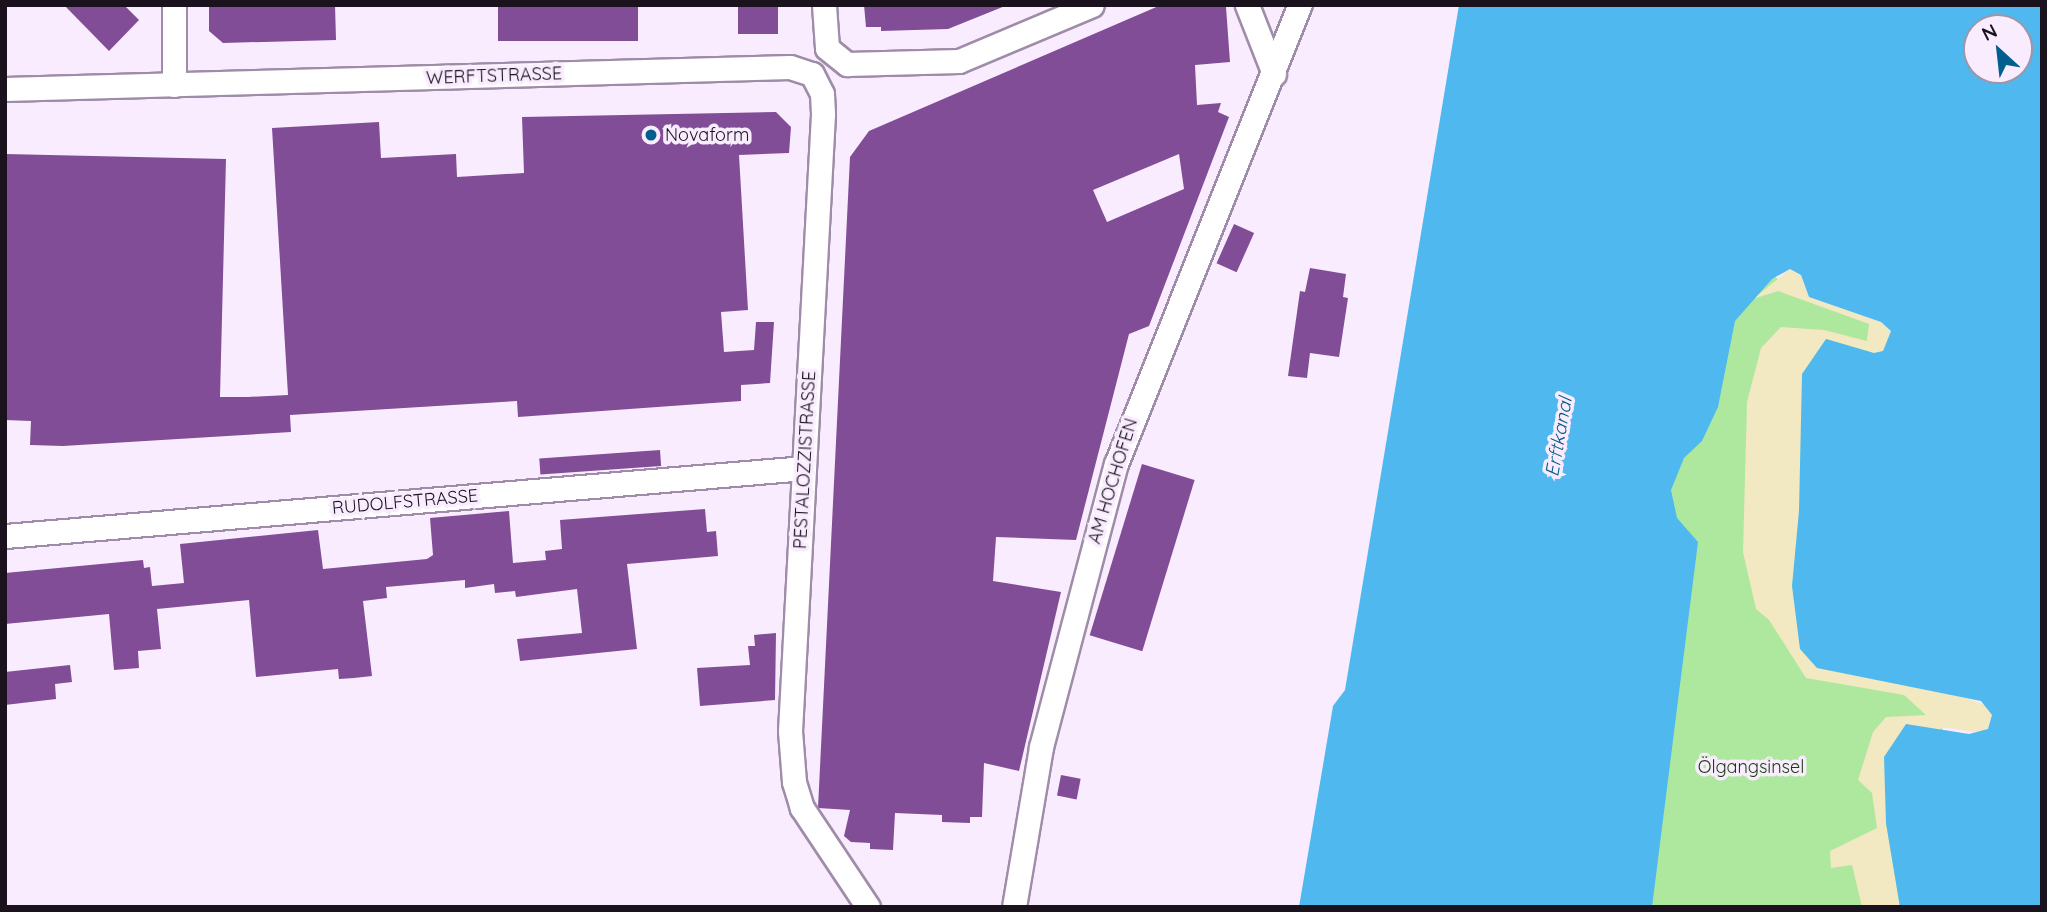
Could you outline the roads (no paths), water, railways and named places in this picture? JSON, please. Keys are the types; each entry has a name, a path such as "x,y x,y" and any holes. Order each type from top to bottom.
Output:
{"street":[{"path":"174,5 174,85"},
{"path":"824,5 823,34 832,56 847,64 959,61 1092,5"},
{"path":"1247,5 1274,74"},
{"name":"AM HOCHOFEN","path":"1014,907 1041,747 1116,464 1180,295 1274,74 1300,5"},
{"path":"812,74 832,56"},
{"name":"WERFTSTRASSE","path":"5,89 790,67 812,74"},
{"name":"PESTALOZZISTRASSE","path":"812,74 822,94 823,114 790,731 794,782 819,839 868,907"},
{"name":"RUDOLFSTRASSE","path":"5,536 804,468"}],"water":[{"name":"Erftkanal","path":"1459,5 2042,5 2042,907 1900,907 1886,823 1884,757 1906,724 1969,734 1988,729 1992,715 1981,701 1817,668 1800,649 1792,586 1799,511 1802,374 1826,339 1874,353 1883,351 1891,331 1881,322 1809,297 1801,275 1790,269 1772,279 1735,321 1718,407 1702,441 1684,458 1671,490 1677,518 1698,542 1652,907 1299,907 1333,706 1345,690"}],"place":[{"name":"Novaform","path":"651,135"}],"park label":[{"name":"Ölgangsinsel","path":"1751,767"}]}
